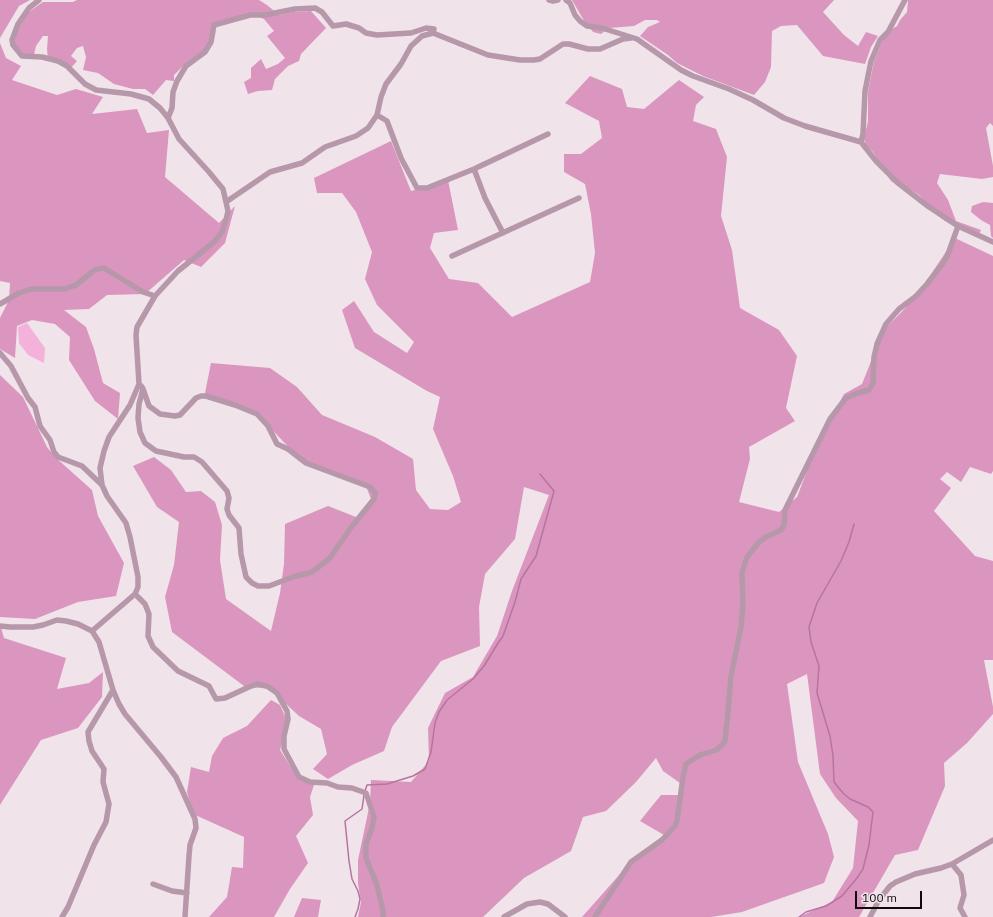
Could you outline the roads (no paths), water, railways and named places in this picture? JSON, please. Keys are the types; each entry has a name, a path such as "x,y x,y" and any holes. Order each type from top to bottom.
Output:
{"street":[{"path":"39,0 28,8 18,24 12,40 13,45 22,56 42,57 58,61 67,66 85,84 96,90 131,94 149,99 160,108 168,118 179,140 223,189 226,202 227,216 222,232 214,242 178,271 155,296 137,327 136,335 139,384 135,396 109,437 100,468 102,485 107,496 126,523 138,577 138,587 135,594 92,631"},
{"path":"549,0 558,0"},
{"path":"566,0 570,3 575,15 587,26 602,28 642,41 681,70 753,100 784,118 805,126 861,142 876,161 898,183 929,207 958,226 993,242"},
{"path":"861,142 863,134 866,85 871,61 905,0"},
{"path":"168,118 172,108 173,92 177,81 186,66 205,52 211,42 214,25 250,15 265,15 315,8 322,12 333,26 346,24 359,28 366,33 377,35 411,33 426,28 434,29 434,33"},
{"path":"226,202 270,172 302,163 325,147 360,134 372,124 378,115 381,97 386,84 401,64 411,46 422,36 434,33 488,55 520,60 540,59 563,44 600,50 623,39 632,38"},
{"path":"378,115 387,121 401,158 417,188 426,188 474,169 548,134"},
{"path":"474,169 485,198 503,233"},
{"path":"452,256 579,198"},
{"path":"595,917 631,862 662,840 675,826 686,764 700,755 716,750 724,741 731,676 741,626 743,605 742,572 747,557 759,542 781,530 784,525 785,510 830,420 846,398 858,392 870,390 873,383 874,357 877,344 886,324 899,309 927,284 943,263 947,257 958,226"},
{"path":"0,304 19,293 31,289 64,289 76,285 92,272 97,269 104,268 143,292 155,296"},
{"path":"0,353 11,366 28,398 35,407 40,426 50,440 54,452 58,458 82,466 102,485"},
{"path":"139,384 143,390 149,406 160,414 175,416 180,415 196,398 201,396 206,396 236,405 257,414 268,426 277,444 288,449 306,463 370,487 375,493 374,499 350,529 330,558 312,572 269,586 258,586 246,577 241,554 239,528 229,515 227,508 229,498 227,491 202,462 194,457 184,457 156,451 145,443 140,432 138,418 139,404 143,390"},
{"path":"135,594 145,604 149,614 148,636 152,647 178,671 209,686 216,699 225,698 258,684 267,686 277,693 287,711 288,719 284,736 284,749 299,778 310,782 327,783 338,787 352,788 364,792 374,817 372,828 366,844 366,858 377,886 383,917"},
{"path":"0,626 33,627 62,620 78,624 92,631 99,642 113,690 125,714 176,777 196,819 196,828 190,845 185,917"},
{"path":"62,917 94,845 106,822 109,804 103,782 104,769 92,751 88,732 113,690"},
{"path":"870,917 879,900 890,886 896,882 915,874 942,868 952,864 993,840"},
{"path":"952,864 961,875 964,895 960,908 965,917"},
{"path":"153,884 172,891 187,893"},
{"path":"504,917 527,904 540,902 548,904 565,917"}],"waterway":[{"path":"365,791 367,785 387,784 413,776 425,769 431,752 435,723 439,712 447,700 473,679 484,666 503,636 515,602 521,579 536,556 554,491 540,474"},
{"path":"799,917 806,912 826,906 842,896 863,869 869,845 873,812 868,807 850,799 834,782 833,756 830,736 817,693 819,666 811,642 809,627 817,603 841,561 849,542 854,524"},
{"path":"355,917 360,899 352,879 345,821 362,809 364,795"}]}
